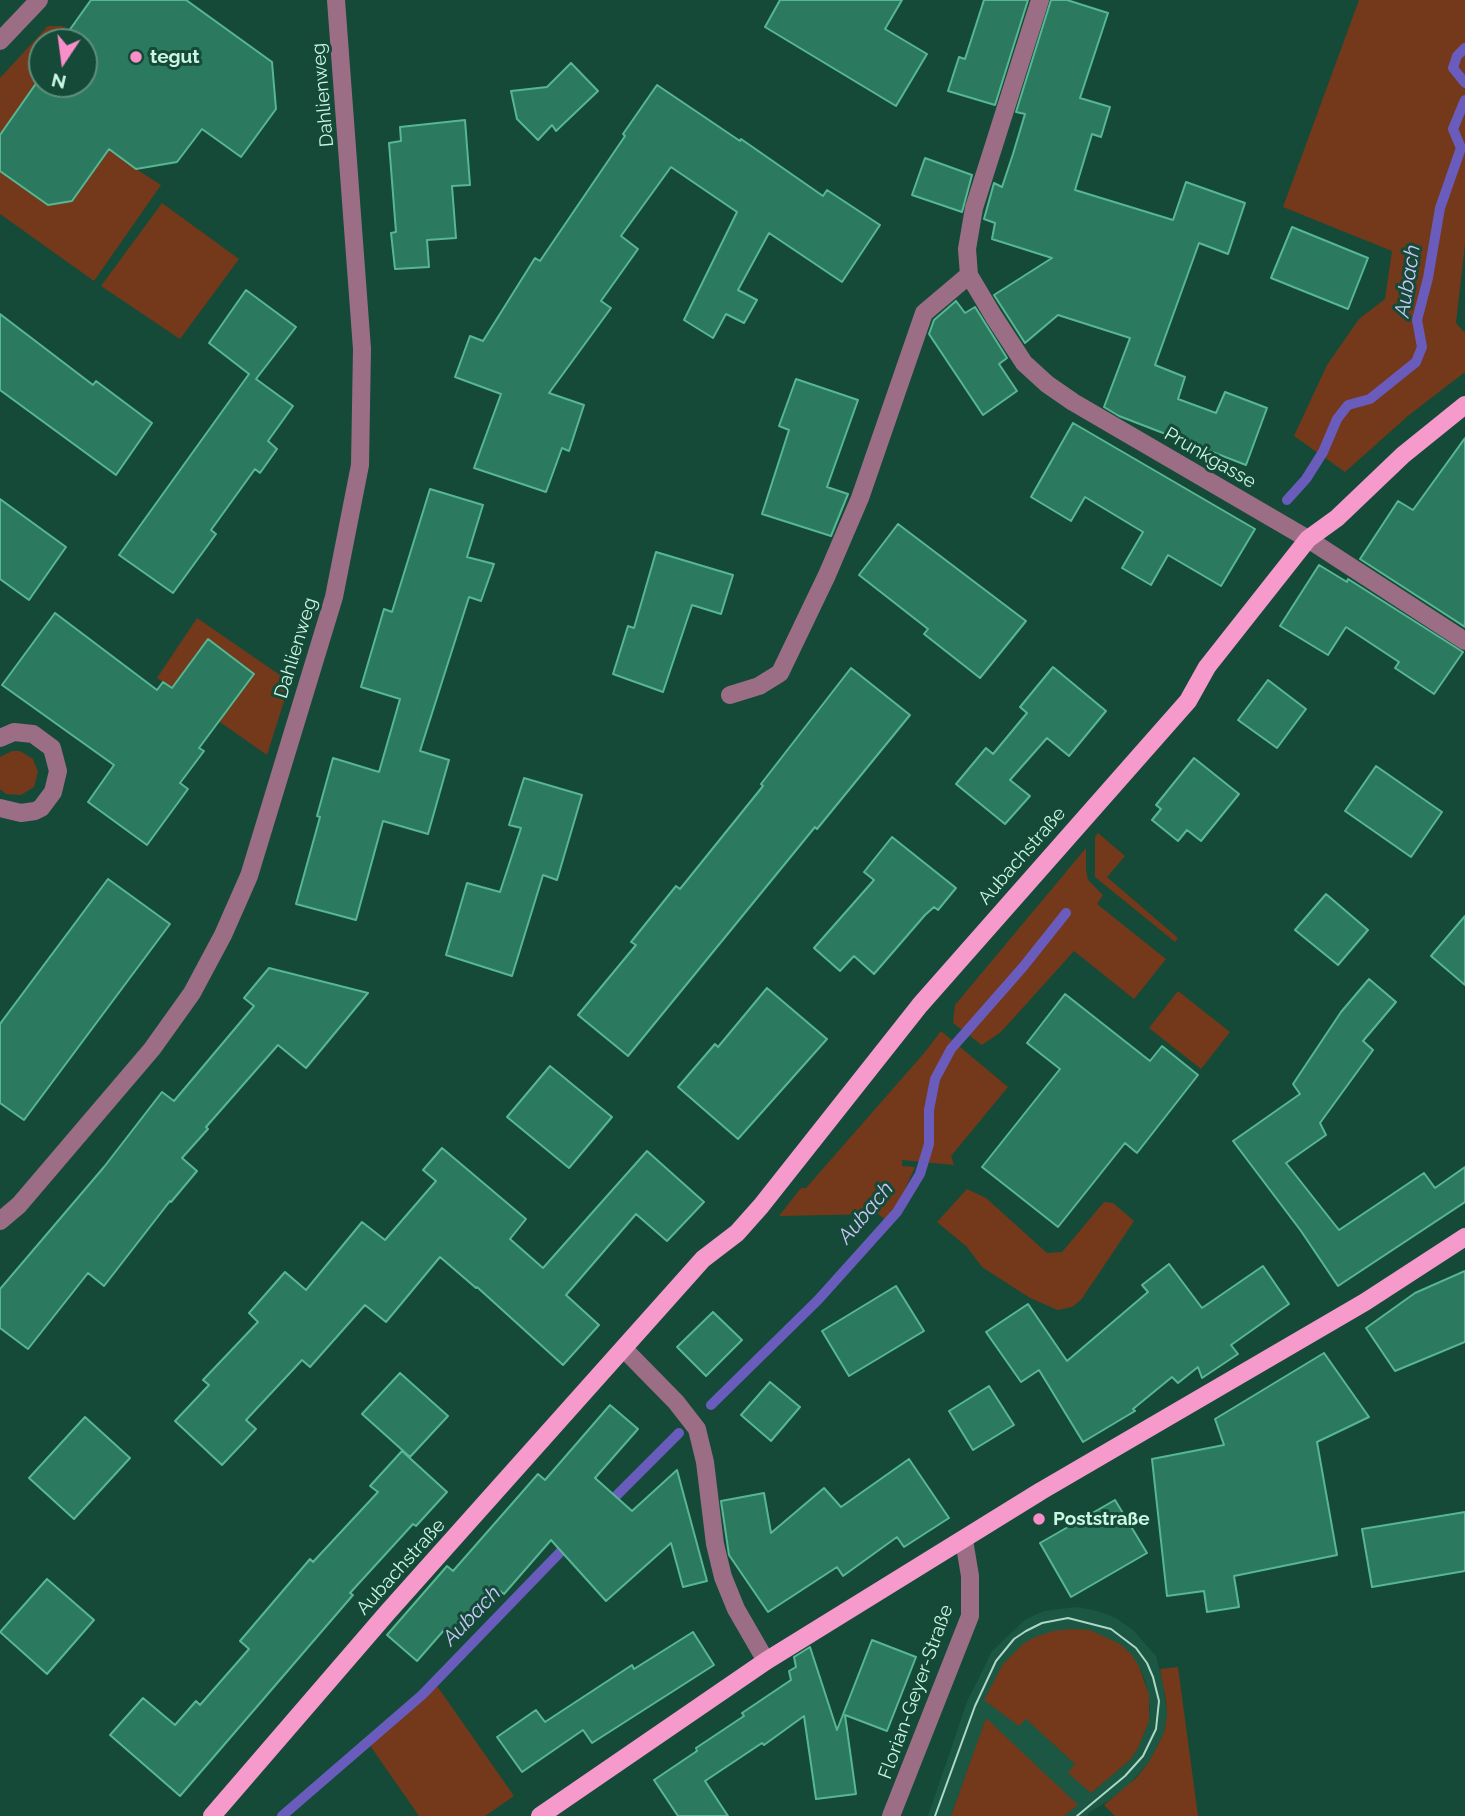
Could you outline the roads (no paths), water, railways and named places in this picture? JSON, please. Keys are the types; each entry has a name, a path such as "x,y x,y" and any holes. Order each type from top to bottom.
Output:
{"main road":[{"name":"Aubachstraße","path":"212,1816 387,1613 703,1259 737,1233 761,1206 920,1005 1188,701 1208,667 1308,539 1337,518 1403,455 1465,405"},
{"path":"540,1816 766,1661 1041,1491 1365,1302 1465,1237"}],"street":[{"path":"0,41 39,0"},
{"name":"Dahlienweg","path":"0,1221 19,1205 152,1049 192,993 223,935 249,876 334,597 351,522 360,465 362,349 336,0"},
{"path":"730,695 759,686 779,673 827,575 860,498 924,313 969,275 967,249 974,208 1040,0"},
{"name":"Prunkgasse","path":"969,275 1024,363 1047,384 1308,539 1465,641"},
{"path":"0,738 14,733 33,734 52,748 58,771 53,792 41,808 21,813 0,808"},
{"path":"624,1349 676,1402 697,1429 705,1462 715,1544 723,1577 736,1609 766,1661"},
{"name":"Florian-Geyer-Straße","path":"891,1816 970,1616 971,1587 964,1540"}],"waterway":[{"name":"Aubach","path":"1465,48 1457,56 1453,68 1465,83"},
{"name":"Aubach","path":"1287,500 1306,479 1323,452 1337,419 1348,405 1370,399 1416,362 1422,347 1417,320 1428,278 1440,208 1461,148 1453,129 1465,100"},
{"name":"Aubach","path":"711,1405 818,1300 897,1212 920,1174 929,1144 929,1110 935,1079 951,1049 1066,913"},
{"name":"Aubach","path":"608,1504 679,1433"},
{"name":"Aubach","path":"282,1816 422,1695 570,1542"}],"tram line":[{"path":"935,1816 975,1706 996,1661 1014,1639 1026,1631 1042,1623 1068,1618 1111,1629 1136,1648 1147,1663 1159,1701 1156,1729 1143,1756 1125,1776 1077,1816"}],"place":[{"name":"tegut","path":"136,57"},
{"name":"Poststraße","path":"1039,1519"}]}
